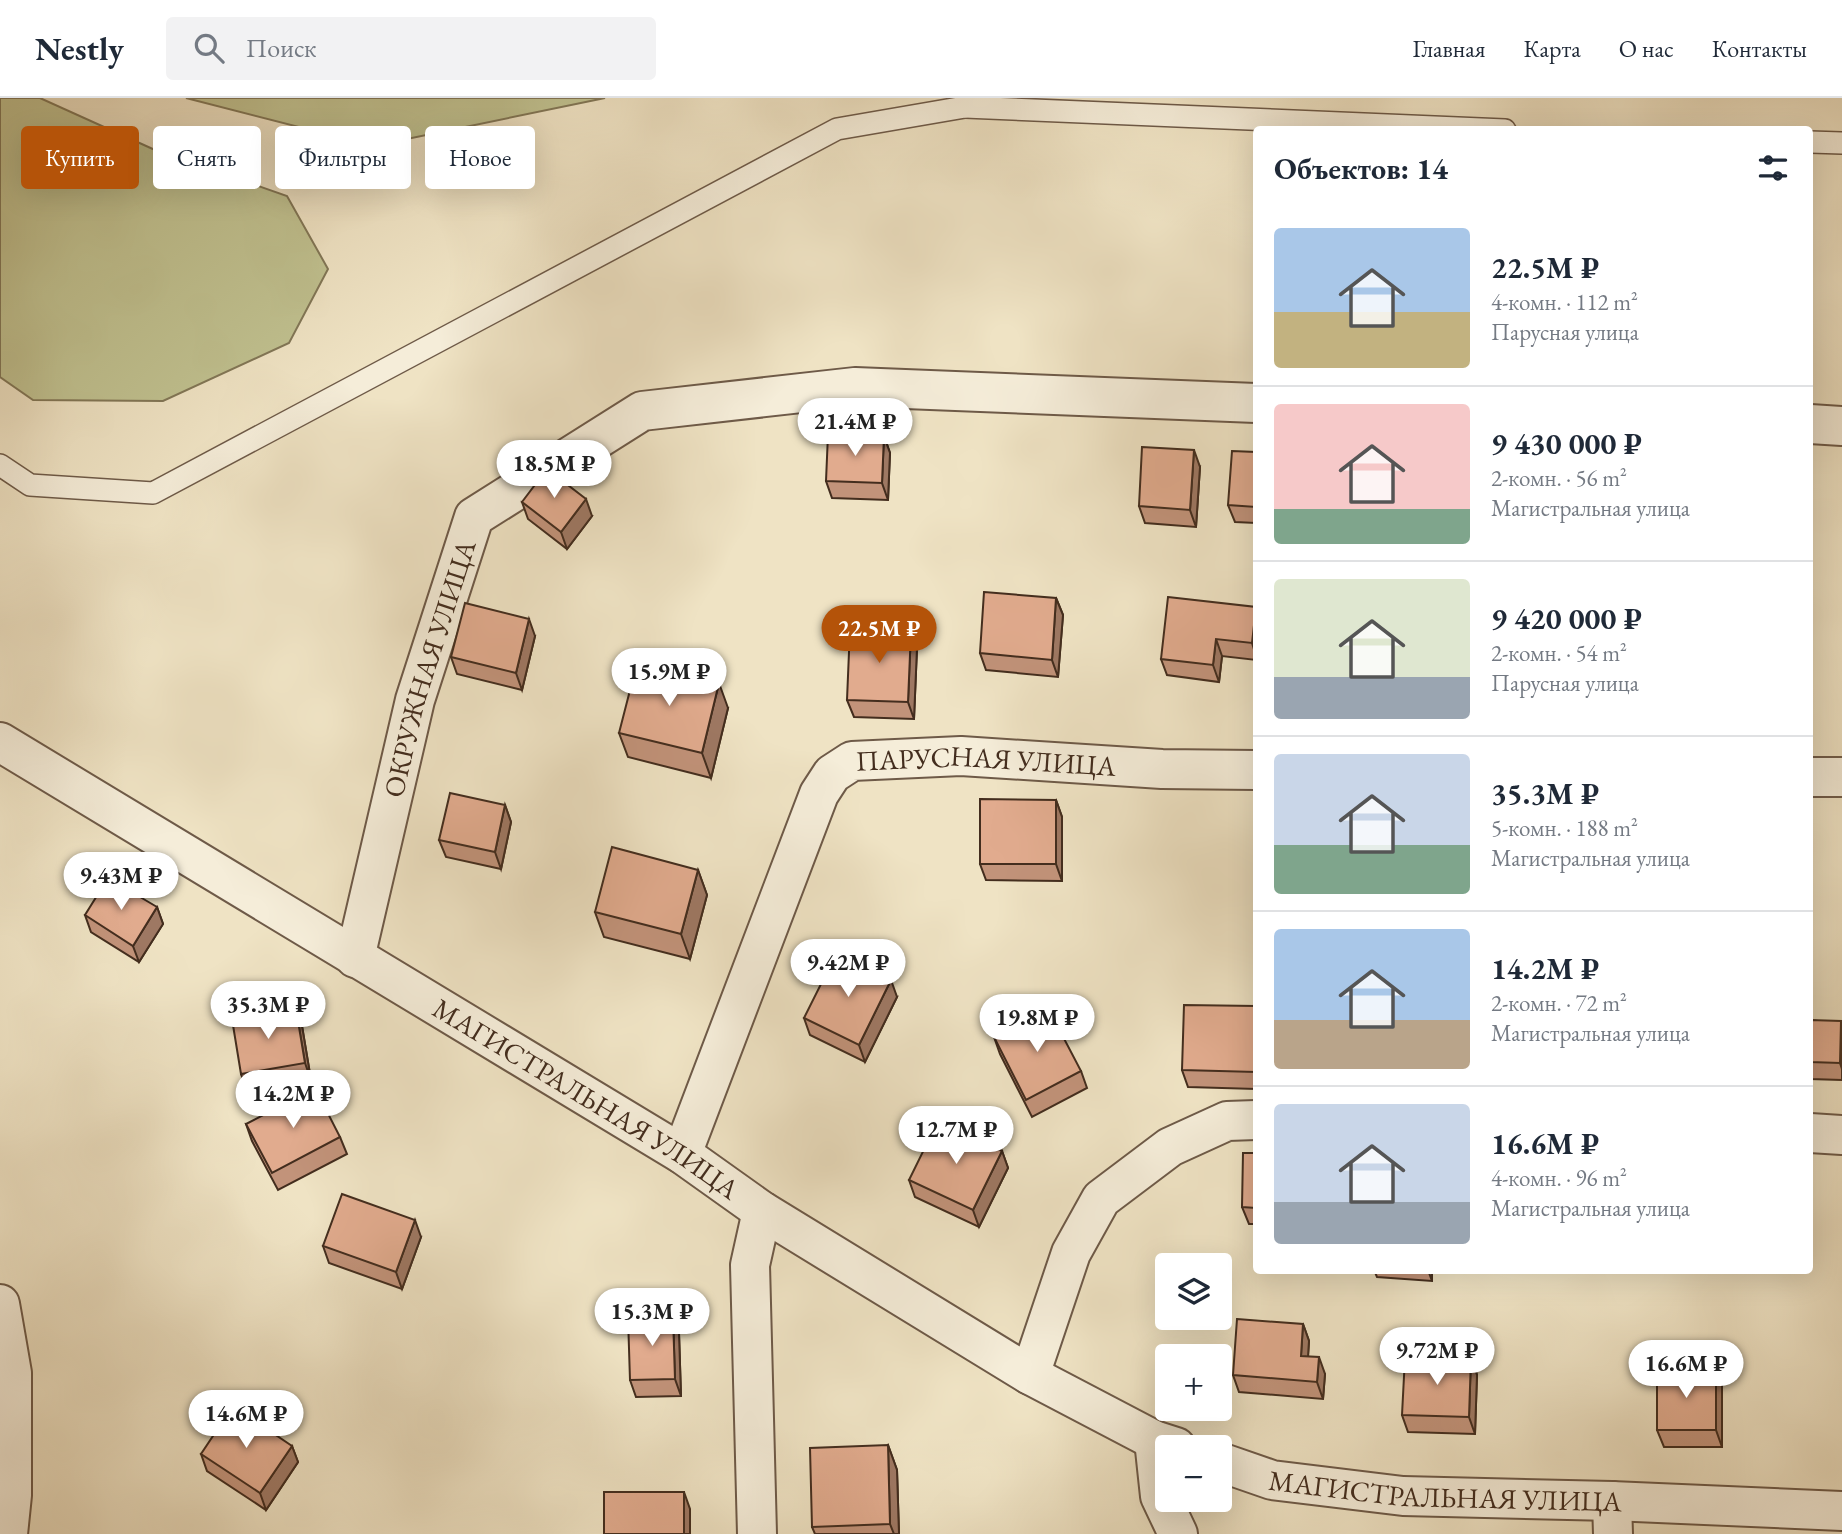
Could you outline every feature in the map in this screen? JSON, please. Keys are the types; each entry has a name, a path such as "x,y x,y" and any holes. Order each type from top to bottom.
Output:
{"street":[{"name":"ОКРУЖНАЯ УЛИЦА","path":"355,958 415,700 474,517 642,411 855,387 1253,403"},
{"path":"1813,424 1842,426"},
{"name":"МАГИСТРАЛЬНАЯ УЛИЦА","path":"0,742 682,1154 762,1211 1030,1375 1155,1438"},
{"name":"ПАРУСНАЯ УЛИЦА","path":"682,1154 819,794 832,774 852,761 961,756 1162,769 1253,771"},
{"path":"1813,777 1842,777"},
{"path":"1030,1375 1071,1254 1101,1199 1170,1147 1227,1121 1253,1120"},
{"path":"1813,1133 1842,1135"},
{"path":"757,1534 750,1265 762,1211"},
{"path":"0,1304 12,1373 12,1495 8,1534"},
{"name":"МАГИСТРАЛЬНАЯ УЛИЦА","path":"1232,1466 1272,1479 1403,1496 1613,1517 1842,1511"},
{"path":"1168,1512 1178,1534"}],"lane":[{"path":"0,465 30,485 153,493 837,129 970,103 1426,126"},
{"path":"1813,142 1842,144"}],"green space":[{"path":"0,98 40,98 102,126 21,126 21,189 139,189 139,143 153,149 153,189 261,187 287,196 328,269 289,343 163,401 33,400 0,377"},
{"path":"186,98 605,98 470,126 425,126 425,135 411,138 411,126 295,126"}],"building":[{"path":"828,434 884,436 882,483 826,481"},
{"path":"1142,447 1194,450 1190,510 1139,506"},
{"path":"1232,451 1253,452 1253,507 1228,505"},
{"path":"547,469 586,499 561,532 522,502"},
{"path":"984,592 1056,598 1052,660 980,653"},
{"path":"1168,597 1253,607 1252,643 1216,639 1213,665 1161,659"},
{"path":"465,603 529,619 516,673 451,657"},
{"path":"850,628 911,631 908,702 847,700"},
{"path":"637,663 719,683 702,753 619,733"},
{"path":"450,793 505,805 495,852 439,840"},
{"path":"980,799 1056,800 1056,864 980,864"},
{"path":"612,847 698,870 681,934 595,912"},
{"path":"108,878 157,907 133,946 85,915"},
{"path":"836,954 891,980 859,1045 804,1018"},
{"path":"1184,1005 1253,1006 1253,1072 1182,1070"},
{"path":"1048,1008 1081,1071 1026,1100 994,1037"},
{"path":"296,1009 305,1063 241,1074 232,1019"},
{"path":"1813,1020 1841,1021 1840,1063 1813,1062"},
{"path":"315,1088 340,1137 272,1173 246,1124"},
{"path":"938,1121 1002,1151 973,1210 909,1180"},
{"path":"1243,1153 1253,1153 1253,1208 1242,1207"},
{"path":"342,1194 415,1220 396,1272 323,1246"},
{"path":"673,1316 675,1379 630,1380 628,1317"},
{"path":"1237,1319 1303,1324 1301,1356 1319,1357 1317,1382 1233,1375"},
{"path":"1405,1357 1471,1358 1469,1417 1402,1415"},
{"path":"1657,1369 1716,1369 1716,1430 1657,1430"},
{"path":"233,1406 292,1446 260,1493 201,1454"},
{"path":"888,1445 890,1524 812,1527 810,1448"},
{"path":"604,1492 684,1492 684,1534 604,1534"}]}
